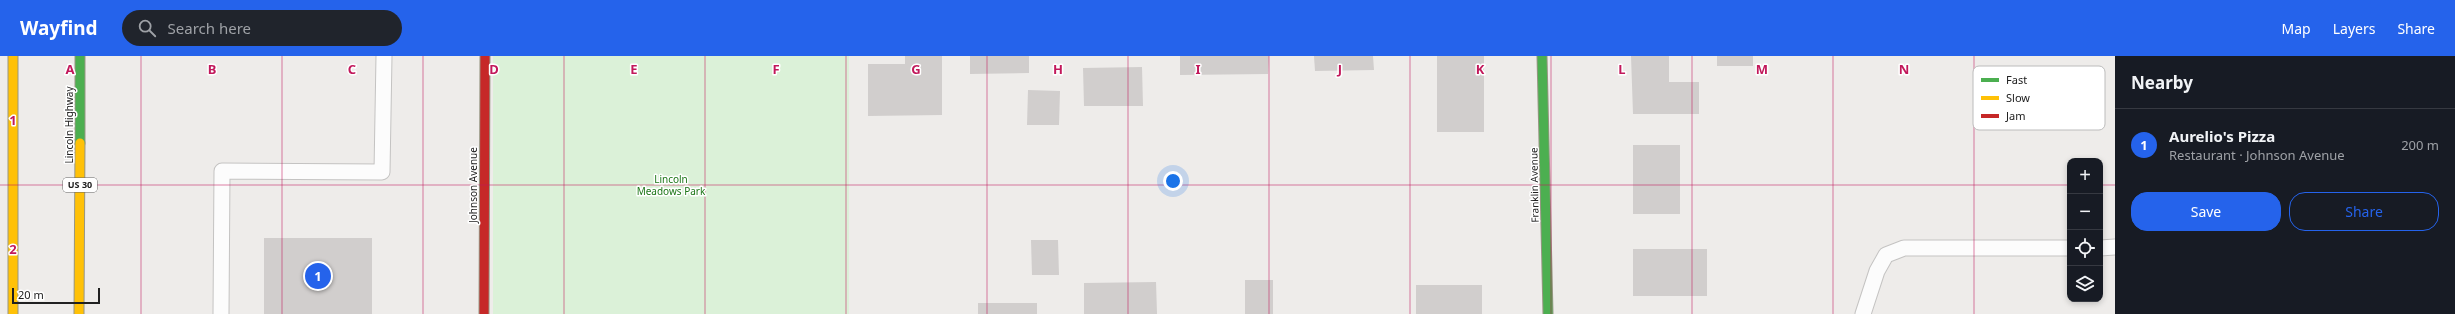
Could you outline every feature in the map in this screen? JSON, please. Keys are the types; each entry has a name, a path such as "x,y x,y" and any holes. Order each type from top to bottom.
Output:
{"main road":[{"path":"13,56 13,314"},
{"name":"Lincoln Highway","path":"79,314 80,56"},
{"name":"Johnson Avenue","path":"484,314 485,56"},
{"name":"Franklin Avenue","path":"1542,56 1548,314"}],"lane":[{"path":"221,314 222,171 382,172 384,56"},
{"path":"1863,314 1877,270 1886,255 1904,248 2067,248"},
{"path":"2103,248 2115,248"}],"green space":[{"name":"Lincoln Meadows Park","path":"493,56 849,56 849,314 493,314"}],"building":[{"path":"905,56 942,56 942,115 868,116 868,64 905,64"},
{"path":"970,56 1029,56 1029,73 970,74"},
{"path":"1180,56 1269,56 1268,74 1180,75"},
{"path":"1314,56 1373,56 1374,70 1315,71"},
{"path":"1437,56 1484,56 1484,132 1437,132"},
{"path":"1631,56 1669,56 1669,82 1699,82 1699,114 1633,114"},
{"path":"1717,56 1753,56 1753,66 1717,66"},
{"path":"1142,67 1143,106 1084,106 1083,68"},
{"path":"1028,90 1060,91 1059,125 1027,125"},
{"path":"1633,145 1680,145 1680,214 1633,214"},
{"path":"264,238 372,238 372,314 264,314"},
{"path":"1031,240 1058,240 1059,275 1032,275"},
{"path":"1633,249 1707,249 1707,296 1633,296"},
{"path":"1245,280 1273,280 1273,314 1245,314"},
{"path":"1156,282 1157,314 1084,314 1084,283"},
{"path":"1416,285 1482,285 1482,314 1416,314"},
{"path":"978,303 1037,303 1037,314 978,314"}],"traffic: fast":[{"path":"80,56 80,143"},
{"path":"1542,56 1548,314"}],"traffic: slow":[{"path":"13,56 13,314"},
{"path":"79,314 80,143"}],"traffic: jam":[{"path":"484,314 485,56"}],"place":[{"name":"Aurelio's Pizza","path":"318,276"}]}
